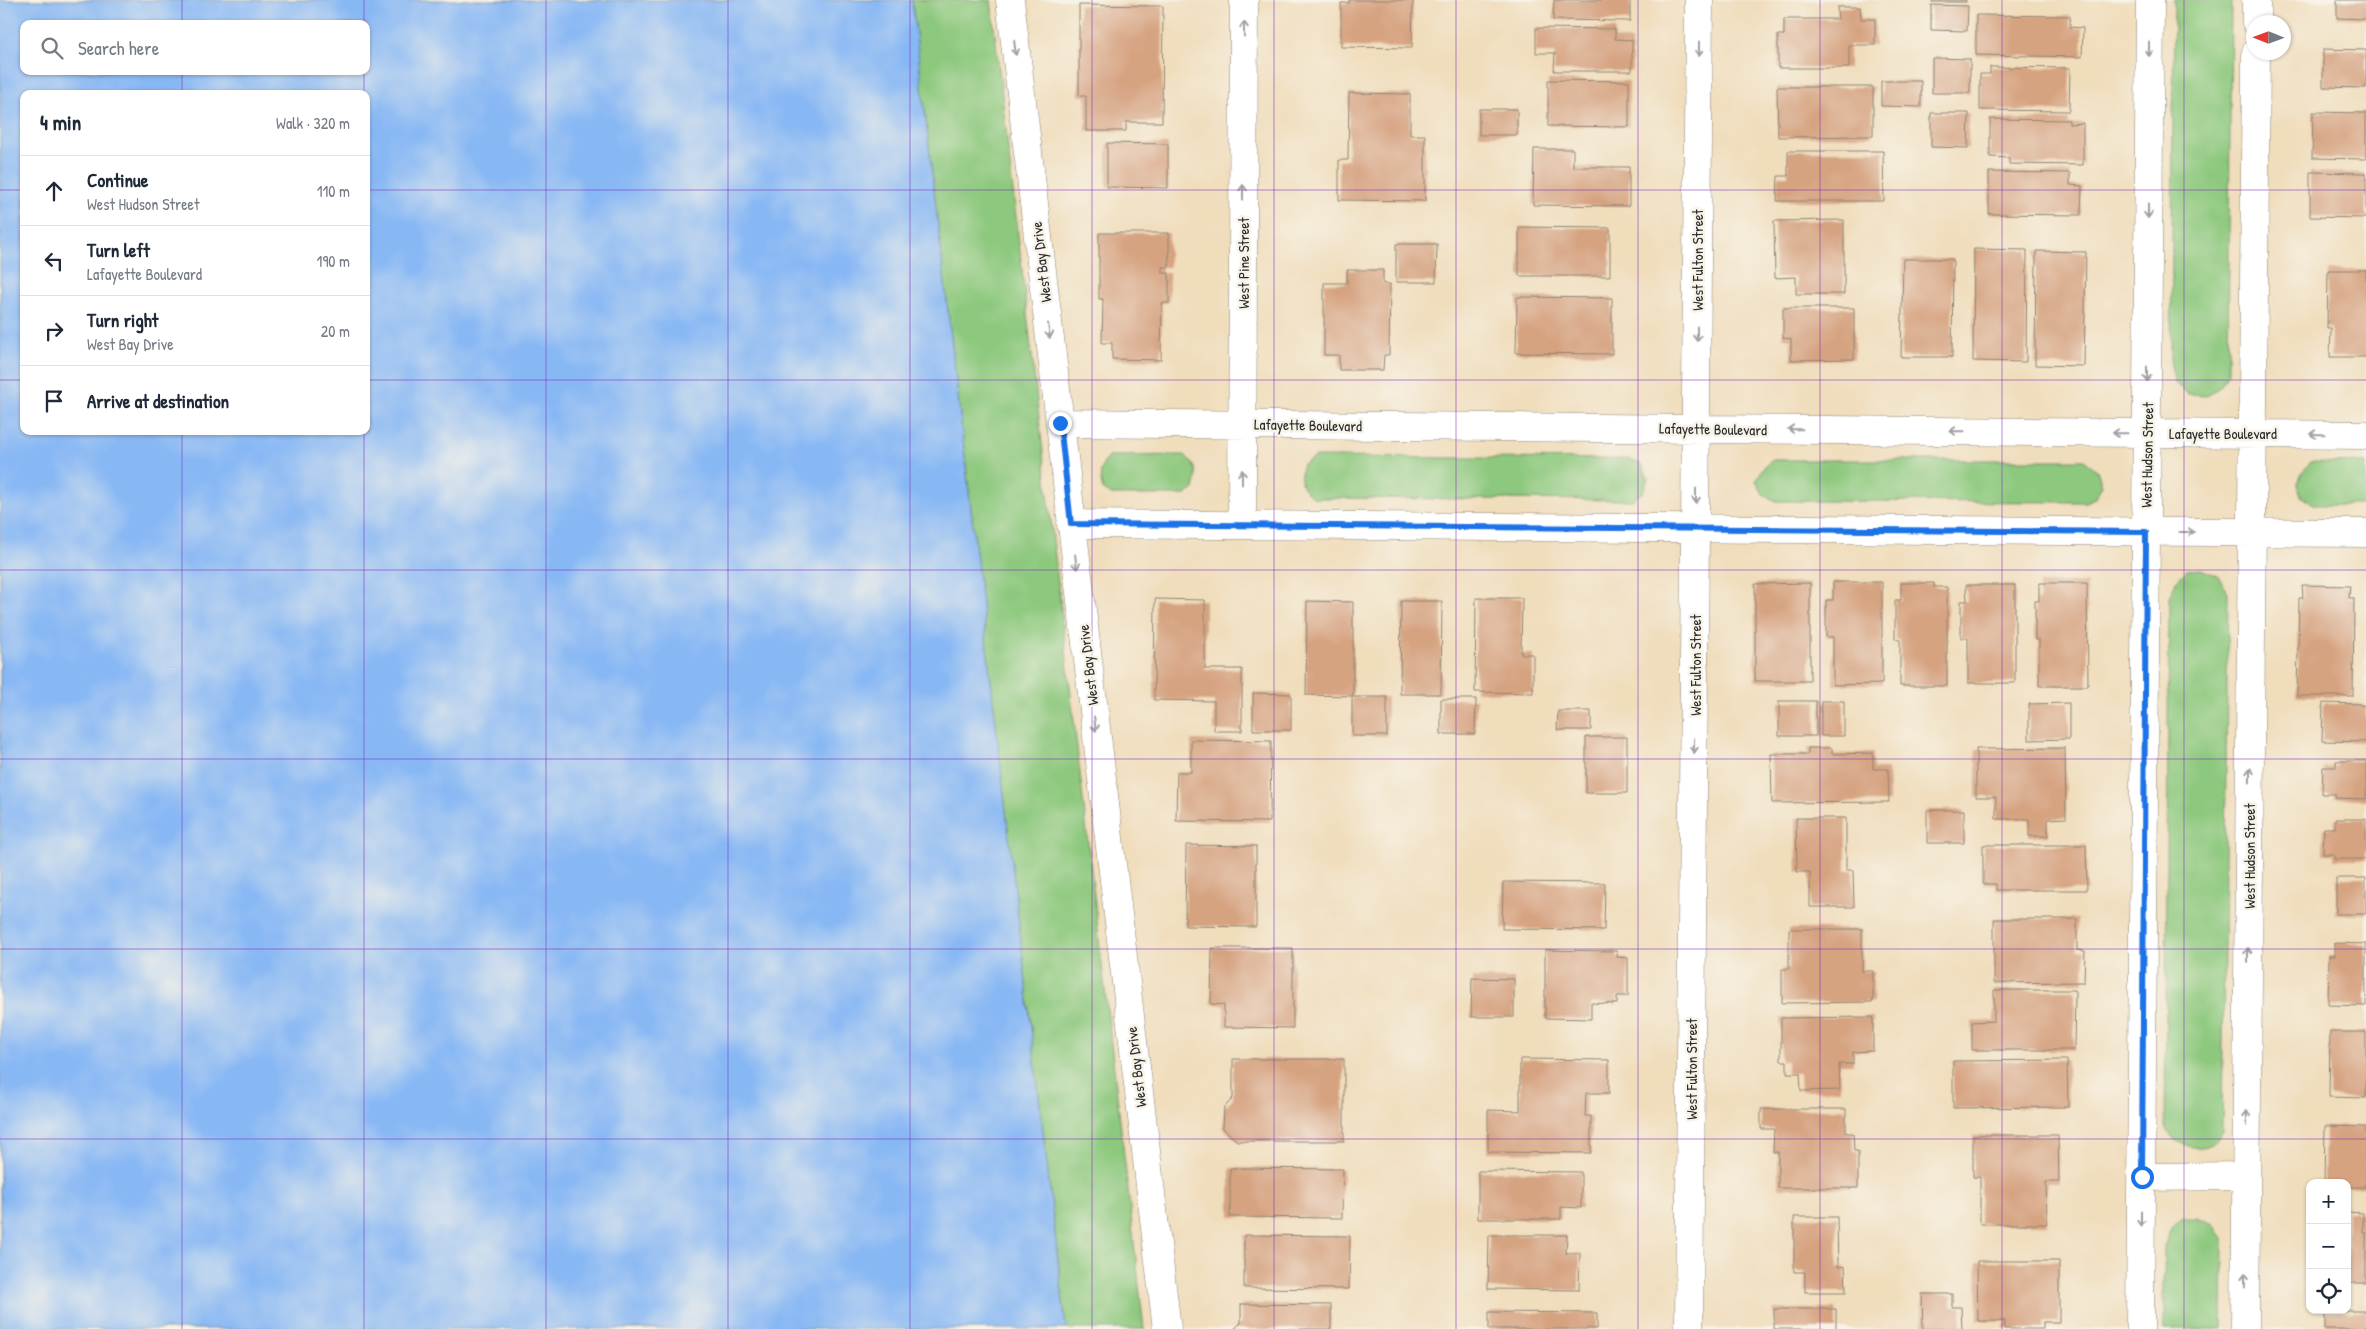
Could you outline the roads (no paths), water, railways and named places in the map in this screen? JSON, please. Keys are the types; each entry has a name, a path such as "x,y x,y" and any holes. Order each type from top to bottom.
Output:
{"street":[{"name":"West Bay Drive","path":"1010,0 1167,1329"},
{"name":"West Pine Street","path":"1242,526 1244,0"},
{"name":"West Fulton Street","path":"1690,1329 1699,0"},
{"name":"West Hudson Street","path":"2140,1329 2150,0"},
{"path":"2256,0 2256,15"},
{"name":"West Hudson Street","path":"2245,1329 2256,60"},
{"name":"Lafayette Boulevard","path":"1060,423 2366,435"},
{"path":"1071,524 2366,533"},
{"path":"2142,1177 2246,1176"}],"water":[{"path":"0,0 912,0 1066,1329 0,1329"}]}
